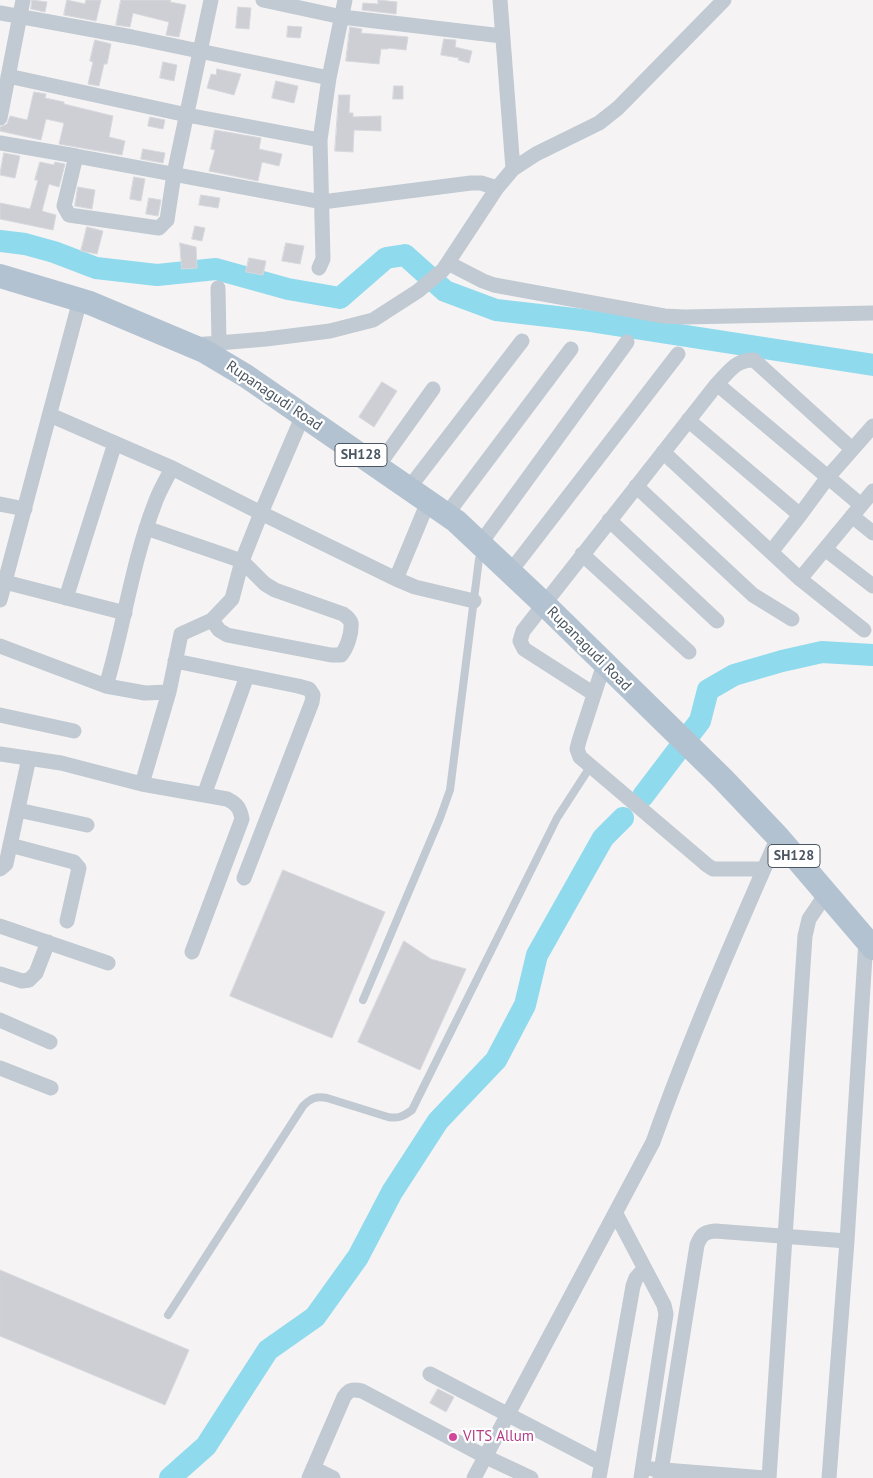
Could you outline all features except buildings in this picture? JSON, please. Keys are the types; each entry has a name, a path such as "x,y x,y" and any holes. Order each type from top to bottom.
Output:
{"main road":[{"name":"Rupanagudi Road","path":"0,276 80,300 204,351 303,414 437,508 482,546 543,603 712,768 778,837"},
{"name":"SH128","path":"778,837 869,944"}],"street":[{"path":"0,118 5,79 23,0"},
{"path":"76,156 64,206 69,215 159,228 167,220 174,174 211,0"},
{"path":"263,0 342,17 502,36"},
{"path":"319,268 323,259 320,140 329,78 345,0"},
{"path":"500,0 513,169"},
{"path":"190,345 330,331 373,320 418,291 445,266 497,188 513,169 536,154 599,123 612,113 724,0"},
{"path":"0,13 132,37 329,78"},
{"path":"5,79 320,140"},
{"path":"0,142 322,202 471,183 481,183 497,188"},
{"path":"445,266 494,285 664,316 873,313"},
{"path":"218,288 219,342"},
{"path":"0,600 80,300"},
{"path":"409,488 522,341"},
{"path":"482,546 627,342"},
{"path":"396,579 437,508 571,349"},
{"path":"510,572 678,354"},
{"path":"594,694 524,649 520,641 522,631 688,420 717,384 736,365 744,360 754,360 852,449"},
{"path":"717,384 828,477 873,533"},
{"path":"378,466 433,389"},
{"path":"142,784 169,692 181,634 212,620 232,599 242,561 303,414"},
{"path":"50,415 172,468 396,579 415,586 474,601"},
{"path":"688,420 800,515"},
{"path":"771,552 828,477 873,426"},
{"path":"66,598 115,443"},
{"path":"663,452 800,579 864,630"},
{"path":"106,686 146,528 155,500 172,468"},
{"path":"636,486 753,595 792,619"},
{"path":"800,579 873,491"},
{"path":"0,504 25,508"},
{"path":"609,520 717,621"},
{"path":"146,528 242,561 265,584 275,590 343,614 351,624 346,648 341,655 331,655 227,635 219,630 212,620"},
{"path":"825,550 873,586"},
{"path":"582,554 689,652"},
{"path":"6,582 125,613"},
{"path":"0,646 106,686 145,693 169,692"},
{"path":"175,662 309,689 312,696 312,702 244,878"},
{"path":"604,664 577,749 580,757 713,869 764,870"},
{"path":"204,795 246,676"},
{"path":"0,715 74,731"},
{"path":"0,754 61,763 142,784 227,799 236,804 242,819 192,952"},
{"path":"0,869 6,864 29,758"},
{"path":"18,810 87,825"},
{"path":"474,1478 653,1142 674,1084 728,951 778,837"},
{"path":"10,845 74,862 79,868 67,921"},
{"path":"769,1478 805,936 810,919 826,894"},
{"path":"0,926 108,963"},
{"path":"0,974 22,981 29,980 36,973 48,942"},
{"path":"829,1478 869,944"},
{"path":"0,1020 50,1042"},
{"path":"0,1068 51,1088"},
{"path":"616,1214 664,1305 666,1314 642,1473 765,1478"},
{"path":"661,1474 697,1245 701,1236 715,1231 847,1241"},
{"path":"430,1374 508,1414 600,1471 633,1286 636,1278 644,1269"},
{"path":"334,1478 311,1473 344,1397 348,1391 354,1390 362,1392 486,1457 531,1478"}],"lane":[{"path":"363,1000 450,790 482,546"},
{"path":"168,1314 303,1106 310,1099 327,1098 388,1117 397,1118 406,1115 412,1110 557,818 590,767"}],"waterway":[{"path":"0,241 25,244 54,252 96,268 157,275 216,269 288,289 340,298 386,258 405,255 445,291 496,310 583,320 873,365"},
{"path":"643,796 700,721 708,690 734,675 822,652 873,655"},
{"path":"170,1478 206,1446 268,1350 315,1317 358,1257 392,1192 438,1121 496,1060 525,1005 537,955 603,838 623,818"}],"place":[{"name":"VITS Allum","path":"453,1437"}]}
